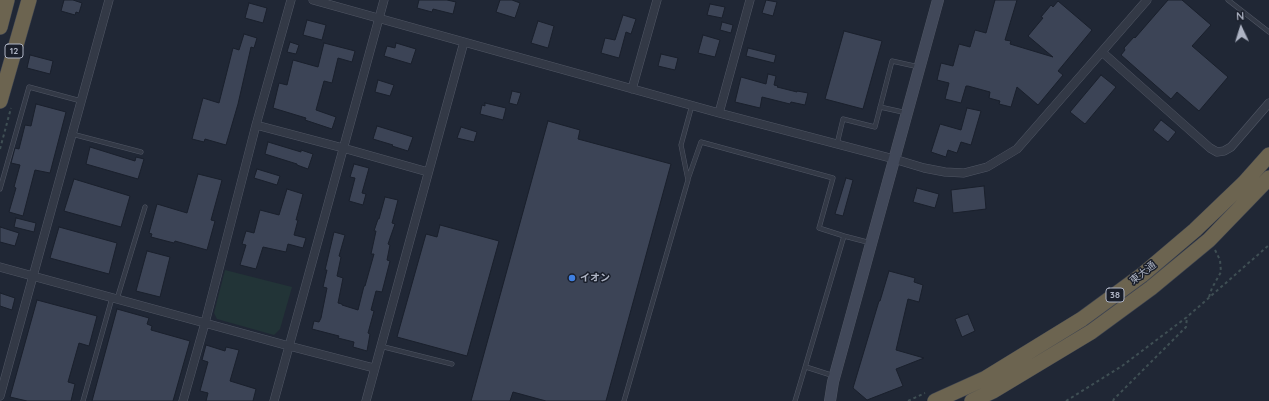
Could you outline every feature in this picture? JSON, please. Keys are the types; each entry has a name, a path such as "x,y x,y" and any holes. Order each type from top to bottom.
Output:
{"highway":[{"path":"0,27 7,0"},
{"name":"12","path":"0,101 29,0"},
{"name":"東大通","path":"933,396 992,374 1082,319 1130,283 1195,230 1244,183 1269,155"},
{"name":"東大通","path":"972,401 993,391 1091,332 1150,288 1209,240 1269,178"}],"street":[{"path":"0,396 109,0"},
{"path":"183,401 206,323 256,125 291,0"},
{"path":"313,0 719,113 924,168 945,172 964,173 987,167 1017,149 1147,0"},
{"path":"274,401 384,0"},
{"path":"632,89 657,0"},
{"path":"719,113 750,0"},
{"path":"830,401 834,376 938,0"},
{"path":"366,401 464,42"},
{"path":"1102,52 1210,148 1217,152 1224,151 1231,147 1269,103"},
{"path":"256,125 428,172"},
{"path":"0,266 374,368"}],"lane":[{"path":"1228,0 1269,32"},
{"path":"837,144 843,119 875,127 892,61 920,67"},
{"path":"0,189 29,87 81,101"},
{"path":"688,180 680,145 692,105"},
{"path":"880,107 907,113"},
{"path":"72,134 141,152"},
{"path":"624,401 688,180 701,142 832,178 819,228 871,243"},
{"path":"84,401 114,298 145,207"},
{"path":"795,401 844,236"},
{"path":"380,346 452,364"},
{"path":"806,367 834,376"}],"path":[{"path":"1066,401 1122,366 1187,317 1269,245"},
{"path":"1209,299 1212,288 1221,272 1220,260 1214,249"},
{"path":"1113,401 1186,327 1187,317"},
{"path":"908,401 933,396"}],"shaded area":[{"path":"225,270 292,287 280,329 274,335 217,319 214,313"}],"building":[{"path":"64,0 73,0 82,3 79,13 76,12 75,15 61,11"},
{"path":"419,0 447,0 456,2 453,14 433,9 432,12 417,8"},
{"path":"500,0 512,0 520,3 515,18 496,12"},
{"path":"766,0 777,2 773,16 762,13"},
{"path":"995,0 1017,0 1005,40 1011,41 1010,44 1053,57 1028,36 1043,18 1041,17 1051,5 1053,7 1058,1 1092,30 1058,71 1063,75 1038,105 1017,87 1011,107 999,104 1000,101 989,98 990,92 968,86 966,86 961,103 945,99 949,83 937,80 941,63 953,66 959,44 970,47 975,30 986,33"},
{"path":"1168,0 1182,0 1211,25 1192,46 1228,77 1199,111 1177,92 1171,99 1121,55 1125,50 1124,48 1134,37 1135,38"},
{"path":"249,3 267,8 263,23 245,18"},
{"path":"710,4 725,7 722,18 707,15"},
{"path":"623,15 636,19 631,34 626,32 619,58 601,53 605,38 615,40"},
{"path":"307,20 326,25 322,40 303,35"},
{"path":"538,21 554,26 548,48 531,43"},
{"path":"722,22 733,25 731,33 720,30"},
{"path":"844,31 882,41 863,109 825,99"},
{"path":"244,34 257,38 254,48 251,47 238,104 226,145 205,139 204,142 192,139 203,98 219,103 233,48 239,50"},
{"path":"703,35 720,40 715,57 698,53"},
{"path":"290,42 299,45 296,54 287,52"},
{"path":"324,43 355,51 352,62 338,58 332,83 324,81 316,110 336,117 332,129 305,120 306,118 273,108 279,83 287,85 293,60 318,67"},
{"path":"396,43 416,49 411,64 384,56 387,46 395,48"},
{"path":"748,48 776,55 774,63 746,56"},
{"path":"661,54 678,58 675,70 658,66"},
{"path":"30,55 53,61 50,74 27,68"},
{"path":"768,74 776,76 774,85 778,86 777,87 808,93 805,105 791,102 790,104 762,97 760,108 735,102 741,77 766,84"},
{"path":"1101,75 1116,87 1085,124 1070,112"},
{"path":"378,80 394,85 390,96 375,92"},
{"path":"512,91 521,93 517,105 509,103"},
{"path":"485,103 506,108 503,120 480,114 482,105 485,106"},
{"path":"36,104 66,112 50,173 35,170 23,216 9,212 16,188 14,187 20,165 11,163 15,148 19,149 25,125 31,126"},
{"path":"967,108 981,111 971,145 961,142 957,153 948,150 946,157 931,152 940,124 961,130"},
{"path":"1161,120 1176,132 1168,142 1153,130"},
{"name":"イオン","path":"548,121 580,130 578,139 671,164 606,401 546,401 513,392 510,401 471,401"},
{"path":"377,126 413,137 408,151 373,139"},
{"path":"461,127 477,132 474,142 457,138"},
{"path":"268,142 313,154 308,169 265,154"},
{"path":"90,147 135,161 136,157 144,159 138,179 86,164"},
{"path":"354,164 369,168 362,193 366,194 363,205 349,201 355,178 350,177"},
{"path":"257,169 280,176 277,185 254,178"},
{"path":"198,174 222,180 211,220 215,221 207,250 175,241 174,243 151,237 152,234 149,233 157,204 187,213"},
{"path":"846,178 853,180 843,216 835,214"},
{"path":"74,179 130,196 121,227 64,211"},
{"path":"984,186 986,209 953,213 951,190"},
{"path":"917,188 939,194 935,208 913,202"},
{"path":"287,189 303,194 296,220 298,220 294,235 306,238 303,248 288,244 286,252 263,247 256,269 240,265 246,245 242,244 246,231 254,233 260,210 279,215"},
{"path":"385,197 398,200 392,223 395,224 388,244 390,245 387,260 390,261 382,292 376,291 371,310 374,311 368,333 370,334 367,351 353,347 354,342 338,338 339,336 312,329 314,321 319,322 321,318 327,288 323,287 327,270 325,270 334,232 345,235 339,256 341,257 337,276 343,278 338,303 358,310 374,254 371,254 376,231 374,231"},
{"path":"16,218 36,223 34,232 14,227"},
{"path":"440,225 499,241 467,356 397,337 426,234 437,237"},
{"path":"0,227 19,233 15,246 0,242"},
{"path":"59,227 117,243 109,274 50,258"},
{"path":"147,251 170,257 160,297 136,291"},
{"path":"889,271 915,278 914,282 923,285 919,302 908,299 896,350 924,358 896,369 903,386 867,400 853,388"},
{"path":"0,293 15,298 12,310 0,306"},
{"path":"37,300 97,316 89,346 79,343 68,382 75,384 71,401 27,401 10,397"},
{"path":"117,309 149,318 147,324 152,326 151,330 190,341 173,401 92,401"},
{"path":"968,314 975,331 962,337 955,319"},
{"path":"206,345 225,351 226,347 239,350 230,381 256,389 253,401 206,401 208,393 200,391 208,362 202,360"}],"place":[{"name":"イオン","path":"572,278"}]}
